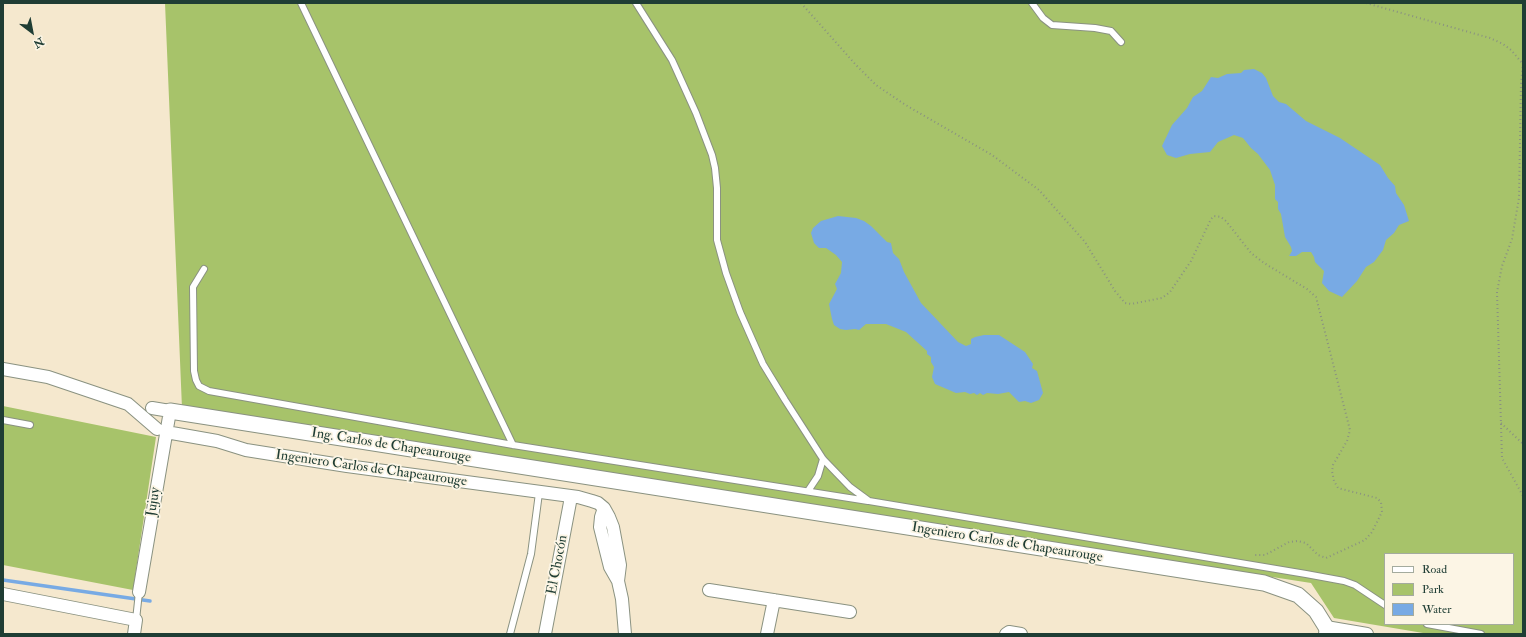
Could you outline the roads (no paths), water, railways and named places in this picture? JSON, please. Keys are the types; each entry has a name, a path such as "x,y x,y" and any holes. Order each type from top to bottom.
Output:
{"street":[{"name":"Ingeniero Carlos de Chapeaurouge","path":"3,369 48,377 128,404 162,434 217,442 246,450 575,497 598,503 604,508 613,526 620,565 618,581 628,634"},
{"name":"Ing. Carlos de Chapeaurouge","path":"152,408 630,484"},
{"name":"Jujuy","path":"139,592 162,434 170,411"},
{"name":"Ingeniero Carlos de Chapeaurouge","path":"630,484 1264,583 1298,595 1316,611 1325,631 1367,634"},
{"name":"El Chocón","path":"545,634 575,497"},
{"path":"709,590 850,612"},
{"path":"3,594 136,620 134,634"},
{"path":"767,634 774,600"},
{"path":"1006,634 1009,632 1021,634"}],"lane":[{"path":"301,3 513,445"},
{"path":"636,3 672,60 696,112 712,155 717,188 717,240 726,273 740,312 763,364 823,459 850,487 870,501"},
{"path":"1032,3 1043,18 1052,25 1095,28 1111,32 1121,42"},
{"path":"204,269 193,287 194,371 199,386 209,391 513,445 870,501 1314,575 1344,581 1355,585 1384,604"},
{"path":"3,420 30,425"},
{"path":"808,491 818,476 823,459"},
{"path":"510,634 531,554 539,493"},
{"path":"136,620 136,606 139,592"},
{"path":"1432,625 1482,634"}],"water":[{"path":"1254,69 1262,73 1266,78 1273,96 1279,102 1286,104 1306,121 1340,138 1380,165 1395,186 1396,193 1404,205 1409,221 1399,225 1394,233 1386,240 1383,250 1374,262 1366,267 1357,281 1342,297 1329,291 1322,283 1324,271 1315,262 1311,252 1302,252 1296,256 1289,256 1292,251 1285,237 1281,214 1278,209 1278,202 1275,199 1275,185 1270,170 1243,138 1234,135 1218,142 1210,152 1190,154 1176,158 1167,155 1162,146 1172,125 1187,108 1193,97 1202,91 1211,77 1218,78 1227,74 1241,73 1244,70"},
{"path":"838,216 856,218 864,221 887,242 891,243 893,253 899,259 904,272 921,303 958,342 966,346 971,344 971,339 975,337 984,335 999,335 1025,352 1033,364 1032,368 1037,371 1043,393 1039,400 1031,403 1025,401 1019,402 1009,392 998,394 987,393 983,395 980,393 977,395 974,393 970,394 965,392 956,393 935,384 932,377 934,367 931,362 931,357 927,354 927,351 906,332 886,324 866,324 859,330 840,329 834,325 829,304 837,289 835,284 841,273 842,262 836,255 826,248 819,248 814,243 811,233 813,228 821,221"}],"waterway":[{"path":"3,580 150,601"}]}
